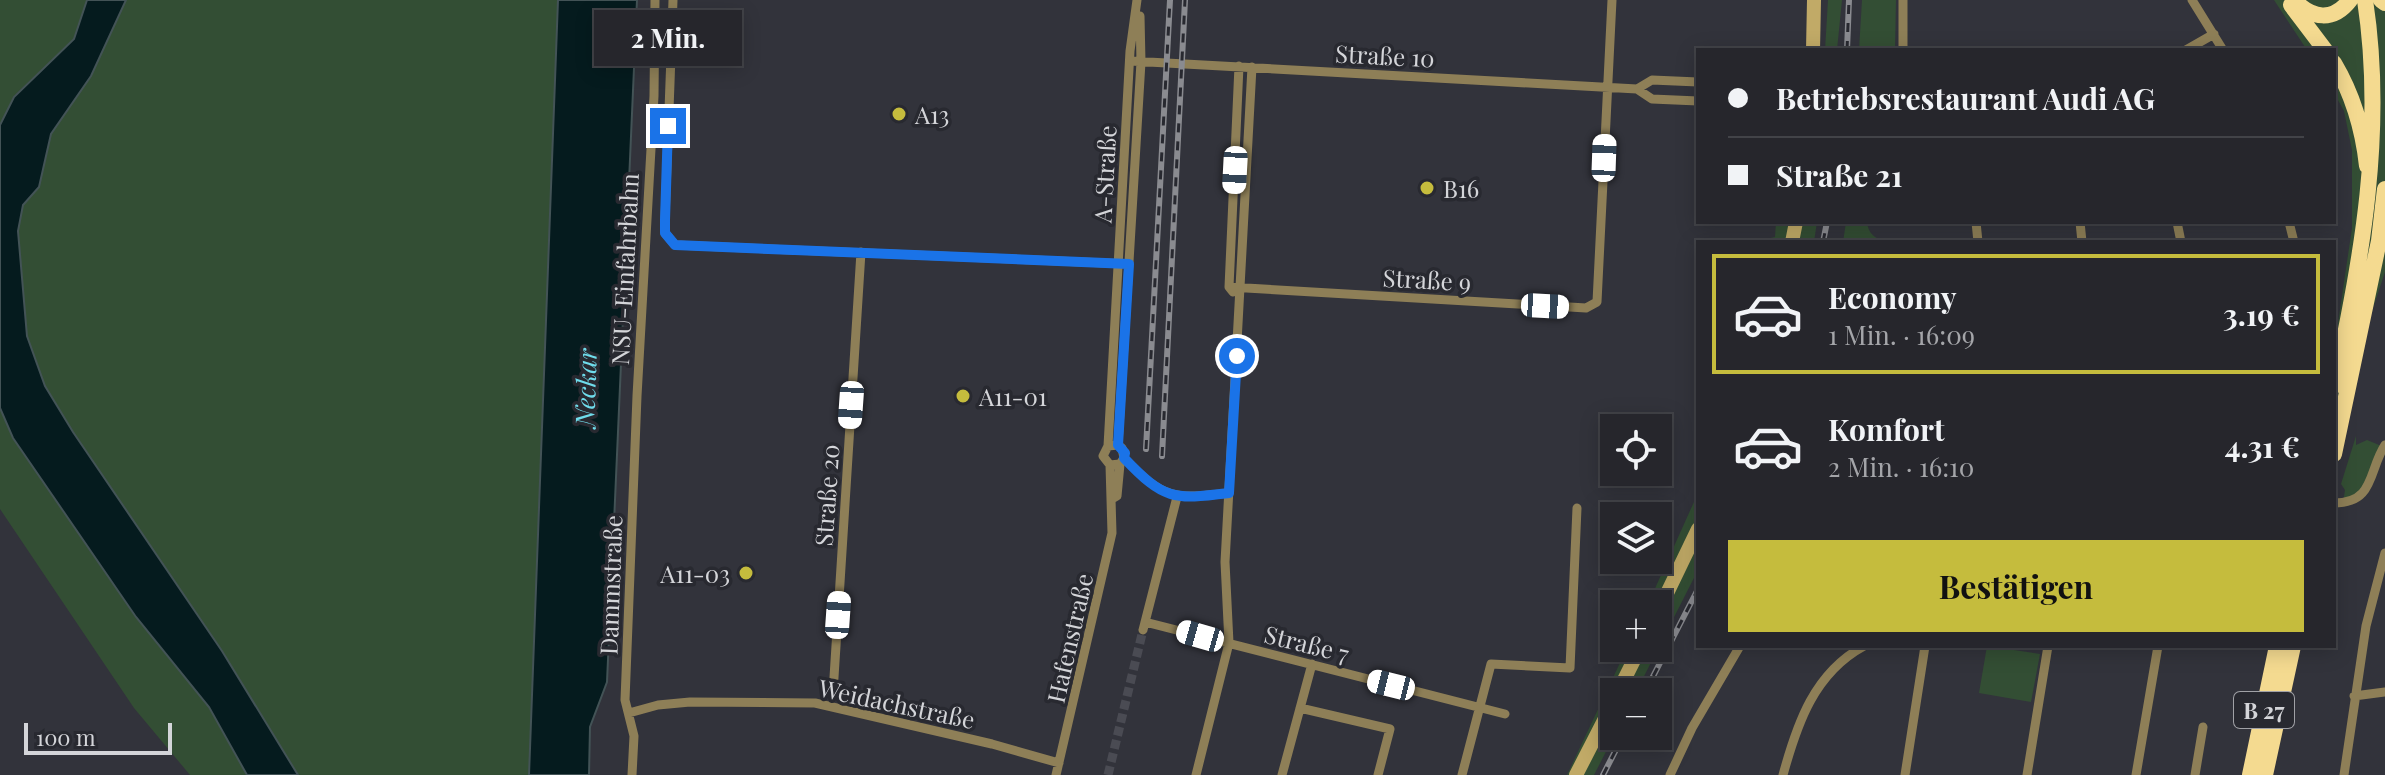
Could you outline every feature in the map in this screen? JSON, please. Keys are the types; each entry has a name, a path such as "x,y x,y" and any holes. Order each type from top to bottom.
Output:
{"highway":[{"path":"2291,0 2320,16 2337,13 2350,0"},
{"path":"2291,0 2324,48"},
{"path":"2336,377 2372,196 2377,131 2373,42 2365,0"},
{"path":"2373,0 2385,65"},
{"path":"2336,67 2349,90 2365,145 2367,191 2359,271"},
{"path":"2336,445 2379,241 2385,189"},
{"name":"B 27","path":"2250,775 2277,648"},
{"name":"B 27","path":"2266,775 2293,648"}],"main road":[{"path":"1813,48 1814,0"},
{"path":"1669,590 1696,533"},
{"path":"1576,775 1600,728"}],"street":[{"name":"NSU-Einfahrbahn","path":"637,396 654,96 655,0"},
{"path":"673,0 665,233 675,245 1124,264"},
{"name":"A-Straße","path":"1124,264 1130,61 1138,0"},
{"name":"A-Straße","path":"1118,462 1103,456 1113,445 1141,62 1138,0"},
{"path":"1606,88 1612,0"},
{"path":"1903,0 1903,48"},
{"path":"2192,0 2222,48"},
{"path":"2190,48 2214,34"},
{"name":"Straße 10","path":"1130,61 1637,89"},
{"path":"1239,66 1229,287 1240,301"},
{"path":"1196,775 1229,643 1225,562 1252,67"},
{"path":"1696,82 1652,80 1637,89 1652,99 1696,101"},
{"name":"Straße 9","path":"1229,287 1586,308 1597,302 1600,279 1606,88"},
{"name":"Straße 20","path":"833,693 861,252"},
{"name":"Dammstraße","path":"632,775 634,736 625,700 637,396"},
{"name":"A-Straße","path":"1112,504 1117,496 1118,462 1125,453 1113,445"},
{"path":"2336,503 2349,502 2366,491 2385,445"},
{"path":"1118,462 1177,497 1229,493"},
{"name":"Straße 7","path":"1177,497 1144,626 1229,643 1505,714"},
{"name":"Hafenstraße","path":"1056,775 1104,572 1112,533 1112,504"},
{"path":"1462,775 1491,664 1570,668 1577,508"},
{"path":"2344,775 2366,626 2385,553"},
{"path":"1670,775 1692,728 1739,648"},
{"path":"1783,775 1799,724 1815,692 1840,662 1861,648"},
{"path":"1905,775 1925,648"},
{"path":"2027,775 2048,648"},
{"path":"2136,775 2158,648"},
{"path":"1282,775 1312,664"},
{"path":"2354,696 2385,692"},
{"name":"Weidachstraße","path":"629,713 658,705 690,702 815,703 992,744 1059,763"},
{"path":"1300,708 1390,729 1378,775"},
{"path":"2195,775 2203,727"}],"green space":[{"path":"0,0 87,0 74,39 14,96 0,125"},
{"path":"126,0 558,0 529,775 298,775 222,651 45,386 27,336 18,231 23,205 39,187 51,134 91,76"},
{"path":"1828,0 1842,0 1837,48 1825,48"},
{"path":"1862,0 1896,0 1895,48 1859,48"},
{"path":"2274,0 2385,0 2385,272 2363,338 2336,465 2336,336 2352,228 2352,150 2344,111 2336,97 2336,48 2306,48"},
{"path":"1776,224 1817,224 1814,240 1766,240 1775,237"},
{"path":"1846,224 1867,224 1871,233 1883,240 1843,240"},
{"path":"0,408 14,439 136,617 209,707 247,775 190,775 134,708 0,509"},
{"path":"2356,436 2356,445 2367,440 2384,447 2366,491 2343,503 2345,490 2341,484"},
{"path":"1696,497 1696,574 1672,621 1672,590 1654,590 1662,574 1672,574 1672,551"},
{"path":"1987,648 2040,654 2031,702 1979,693"},
{"path":"1620,662 1651,662 1643,678 1613,678"},
{"path":"1600,705 1600,750 1607,750 1594,775 1567,775"}],"water":[{"path":"87,0 126,0 91,76 51,134 39,187 23,205 18,231 27,336 45,386 73,432 222,651 298,775 247,775 209,707 136,617 13,438 0,408 0,125 14,97 74,39"},
{"name":"Neckar","path":"558,0 637,0 607,682 590,727 589,775 529,775"}],"tunnel":[{"path":"1108,775 1143,630"}],"railway":[{"path":"1146,449 1170,0"},
{"path":"1162,456 1185,0"},
{"path":"1847,48 1849,0"},
{"path":"1823,240 1827,224"},
{"path":"1652,678 1696,593"},
{"path":"1603,775 1616,750"}],"place":[{"name":"A13","path":"899,114"},
{"name":"B16","path":"1427,188"},
{"name":"A11-01","path":"963,396"},
{"name":"A11-03","path":"746,573"}],"route":[{"path":"668,126 665,233 675,245 1129,264 1118,445 1125,453 1124,458 1145,479 1177,497 1229,493 1237,356"}]}
